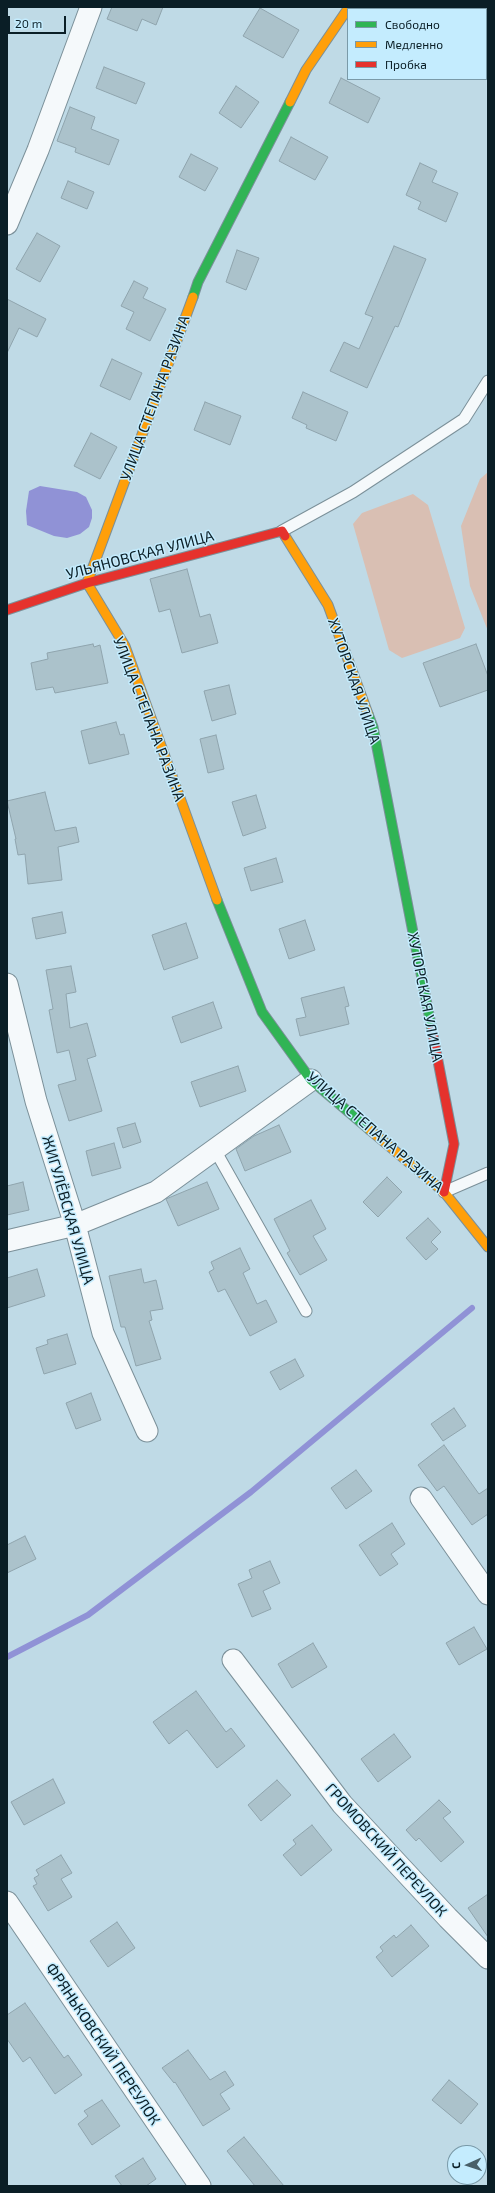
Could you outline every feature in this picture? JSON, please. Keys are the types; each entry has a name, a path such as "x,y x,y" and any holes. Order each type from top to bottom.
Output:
{"street":[{"path":"7,224 38,150 91,7"},
{"name":"УЛИЦА СТЕПАНА РАЗИНА","path":"347,10 306,70 198,282 87,583 125,646 211,886 262,1012 311,1080 444,1192 488,1247"},
{"name":"УЛЬЯНОВСКАЯ УЛИЦА","path":"7,610 87,583 282,531"},
{"name":"ХУТОРСКАЯ УЛИЦА","path":"282,531 328,605 373,727 454,1144 444,1192"},
{"name":"ЖИГУЛЁВСКАЯ УЛИЦА","path":"7,984 36,1101 75,1225 103,1333 147,1431"},
{"path":"7,1241 75,1225 156,1192 311,1080"},
{"path":"421,1498 488,1594"},
{"name":"ГРОМОВСКИЙ ПЕРЕУЛОК","path":"234,1660 342,1804 448,1918 488,1958"},
{"name":"ФРЯНЬКОВСКИЙ ПЕРЕУЛОК","path":"7,1902 200,2186"}],"lane":[{"path":"282,531 353,492 464,419 488,381"},
{"path":"215,1150 306,1311"},
{"path":"444,1192 488,1173"}],"shaded area":[{"path":"488,472 488,631 470,586 461,526 480,479"},
{"path":"413,494 428,505 465,628 460,638 402,658 389,650 353,524 362,513"}],"water":[{"path":"40,486 77,492 86,497 92,510 92,518 89,527 80,534 67,538 54,536 27,525 26,511 29,491"}],"building":[{"path":"112,7 163,7 156,25 142,19 137,31 107,19"},
{"path":"260,8 299,30 283,58 243,36"},
{"path":"104,67 145,83 136,104 96,88"},
{"path":"341,78 380,98 368,123 329,103"},
{"path":"236,86 259,102 241,128 219,113"},
{"path":"70,107 95,117 91,129 119,140 109,165 75,152 76,148 57,141"},
{"path":"291,137 328,157 315,180 279,161"},
{"path":"191,154 218,168 205,191 179,177"},
{"path":"420,163 437,171 432,182 458,193 446,222 418,209 421,202 406,195"},
{"path":"68,181 94,192 87,209 61,198"},
{"path":"37,233 60,246 40,282 16,269"},
{"path":"394,246 426,259 398,327 395,326 367,388 330,371 344,342 359,349 373,317 365,314"},
{"path":"237,250 259,258 246,290 226,282"},
{"path":"134,281 148,288 143,298 166,309 150,341 126,329 134,312 121,306"},
{"path":"7,299 46,319 37,337 19,328 7,353"},
{"path":"112,359 142,373 130,400 100,386"},
{"path":"303,392 348,412 336,441 306,428 307,425 292,418"},
{"path":"205,402 241,416 230,445 194,430"},
{"path":"91,433 117,447 100,479 74,466"},
{"path":"187,569 200,617 210,614 218,643 182,653 170,609 159,612 150,579"},
{"path":"93,644 94,647 100,645 108,683 55,693 53,687 36,690 31,663 48,659 47,653"},
{"path":"476,644 488,676 488,690 440,707 423,663"},
{"path":"229,685 236,714 212,721 204,691"},
{"path":"116,722 120,735 124,734 129,754 89,764 81,731"},
{"path":"216,735 224,769 208,773 200,739"},
{"path":"45,792 55,831 76,827 79,842 58,847 62,880 28,884 25,854 18,855 16,839 7,801"},
{"path":"256,795 266,828 243,836 232,802"},
{"path":"276,858 283,882 251,891 244,868"},
{"path":"62,912 66,933 36,939 32,918"},
{"path":"305,920 315,950 289,959 279,929"},
{"path":"186,923 198,958 164,970 152,935"},
{"path":"71,966 76,992 66,994 70,1028 87,1023 96,1056 87,1059 102,1111 69,1121 58,1085 76,1080 69,1050 57,1053 49,1010 53,1009 46,970"},
{"path":"344,987 349,1006 345,1007 349,1024 300,1036 296,1019 306,1017 301,998"},
{"path":"213,1002 222,1028 181,1043 172,1017"},
{"path":"238,1066 246,1091 200,1107 191,1082"},
{"path":"135,1123 141,1142 123,1148 117,1128"},
{"path":"279,1125 291,1152 245,1171 236,1149 254,1136"},
{"path":"114,1143 121,1168 92,1176 86,1151"},
{"path":"387,1177 402,1192 378,1217 363,1202"},
{"path":"23,1182 29,1210 7,1215 7,1186"},
{"path":"207,1182 219,1209 178,1226 166,1199"},
{"path":"311,1200 326,1229 313,1236 327,1260 300,1275 287,1253 290,1251 274,1219"},
{"path":"428,1218 441,1232 431,1242 438,1249 426,1260 406,1238"},
{"path":"240,1248 250,1269 243,1273 257,1304 266,1300 277,1322 250,1336 225,1289 218,1292 209,1272 214,1269 211,1262"},
{"path":"37,1269 45,1296 7,1308 7,1278"},
{"path":"141,1269 144,1283 156,1280 163,1309 150,1311 152,1320 149,1321 161,1359 136,1366 125,1327 121,1327 109,1276"},
{"path":"67,1334 76,1364 44,1374 36,1348 48,1344 47,1340"},
{"path":"295,1359 304,1376 280,1390 270,1372"},
{"path":"91,1393 101,1420 76,1429 66,1403"},
{"path":"454,1408 466,1426 443,1441 431,1424"},
{"path":"444,1445 479,1494 488,1488 488,1514 472,1525 444,1486 437,1491 418,1465"},
{"path":"356,1470 372,1491 346,1509 331,1488"},
{"path":"392,1523 405,1544 391,1554 398,1564 380,1576 359,1545"},
{"path":"25,1536 36,1559 7,1573 7,1545"},
{"path":"270,1561 280,1583 263,1591 271,1609 252,1617 238,1584 252,1578 249,1570"},
{"path":"474,1627 487,1649 459,1665 446,1643"},
{"path":"313,1643 327,1667 292,1688 278,1664"},
{"path":"196,1691 226,1732 231,1728 245,1746 217,1768 187,1730 169,1744 153,1722"},
{"path":"394,1734 411,1757 378,1782 361,1759"},
{"path":"53,1779 65,1803 24,1825 11,1802"},
{"path":"277,1780 291,1795 261,1821 248,1805"},
{"path":"439,1800 451,1812 443,1818 464,1842 441,1862 419,1838 416,1841 406,1830"},
{"path":"312,1825 332,1850 301,1876 283,1855 296,1844 293,1840"},
{"path":"61,1855 72,1873 61,1879 72,1897 48,1911 33,1886 37,1884 34,1878 39,1875 36,1870"},
{"path":"488,1894 488,1937 468,1908"},
{"path":"117,1922 135,1948 108,1967 90,1941"},
{"path":"411,1925 429,1946 392,1977 376,1957 383,1951 380,1947 394,1935 396,1938"},
{"path":"25,2003 64,2058 68,2055 82,2075 55,2094 30,2057 23,2062 7,2039 7,2015"},
{"path":"188,2050 210,2080 225,2071 234,2085 220,2094 230,2109 203,2126 175,2082 174,2083 162,2068"},
{"path":"449,2080 478,2104 461,2124 432,2100"},
{"path":"102,2100 120,2126 92,2145 78,2124 88,2116 84,2111"},
{"path":"244,2137 284,2186 255,2186 227,2151"},
{"path":"143,2158 156,2179 146,2186 122,2186 115,2176"}],"waterway":[{"path":"7,1657 88,1615 251,1492 472,1308"}],"traffic: fast":[{"path":"193,297 198,282 290,102"},
{"path":"368,714 373,727 432,1030"},
{"path":"217,900 262,1012 311,1080 370,1130"}],"traffic: slow":[{"path":"290,102 306,70 347,10"},
{"path":"87,583 193,297"},
{"path":"285,536 328,605 368,714"},
{"path":"87,583 125,646 217,900"},
{"path":"370,1130 444,1192 488,1247"}],"traffic: jam":[{"path":"7,610 87,583 282,531 285,536"},
{"path":"432,1030 454,1144 444,1192"}]}
